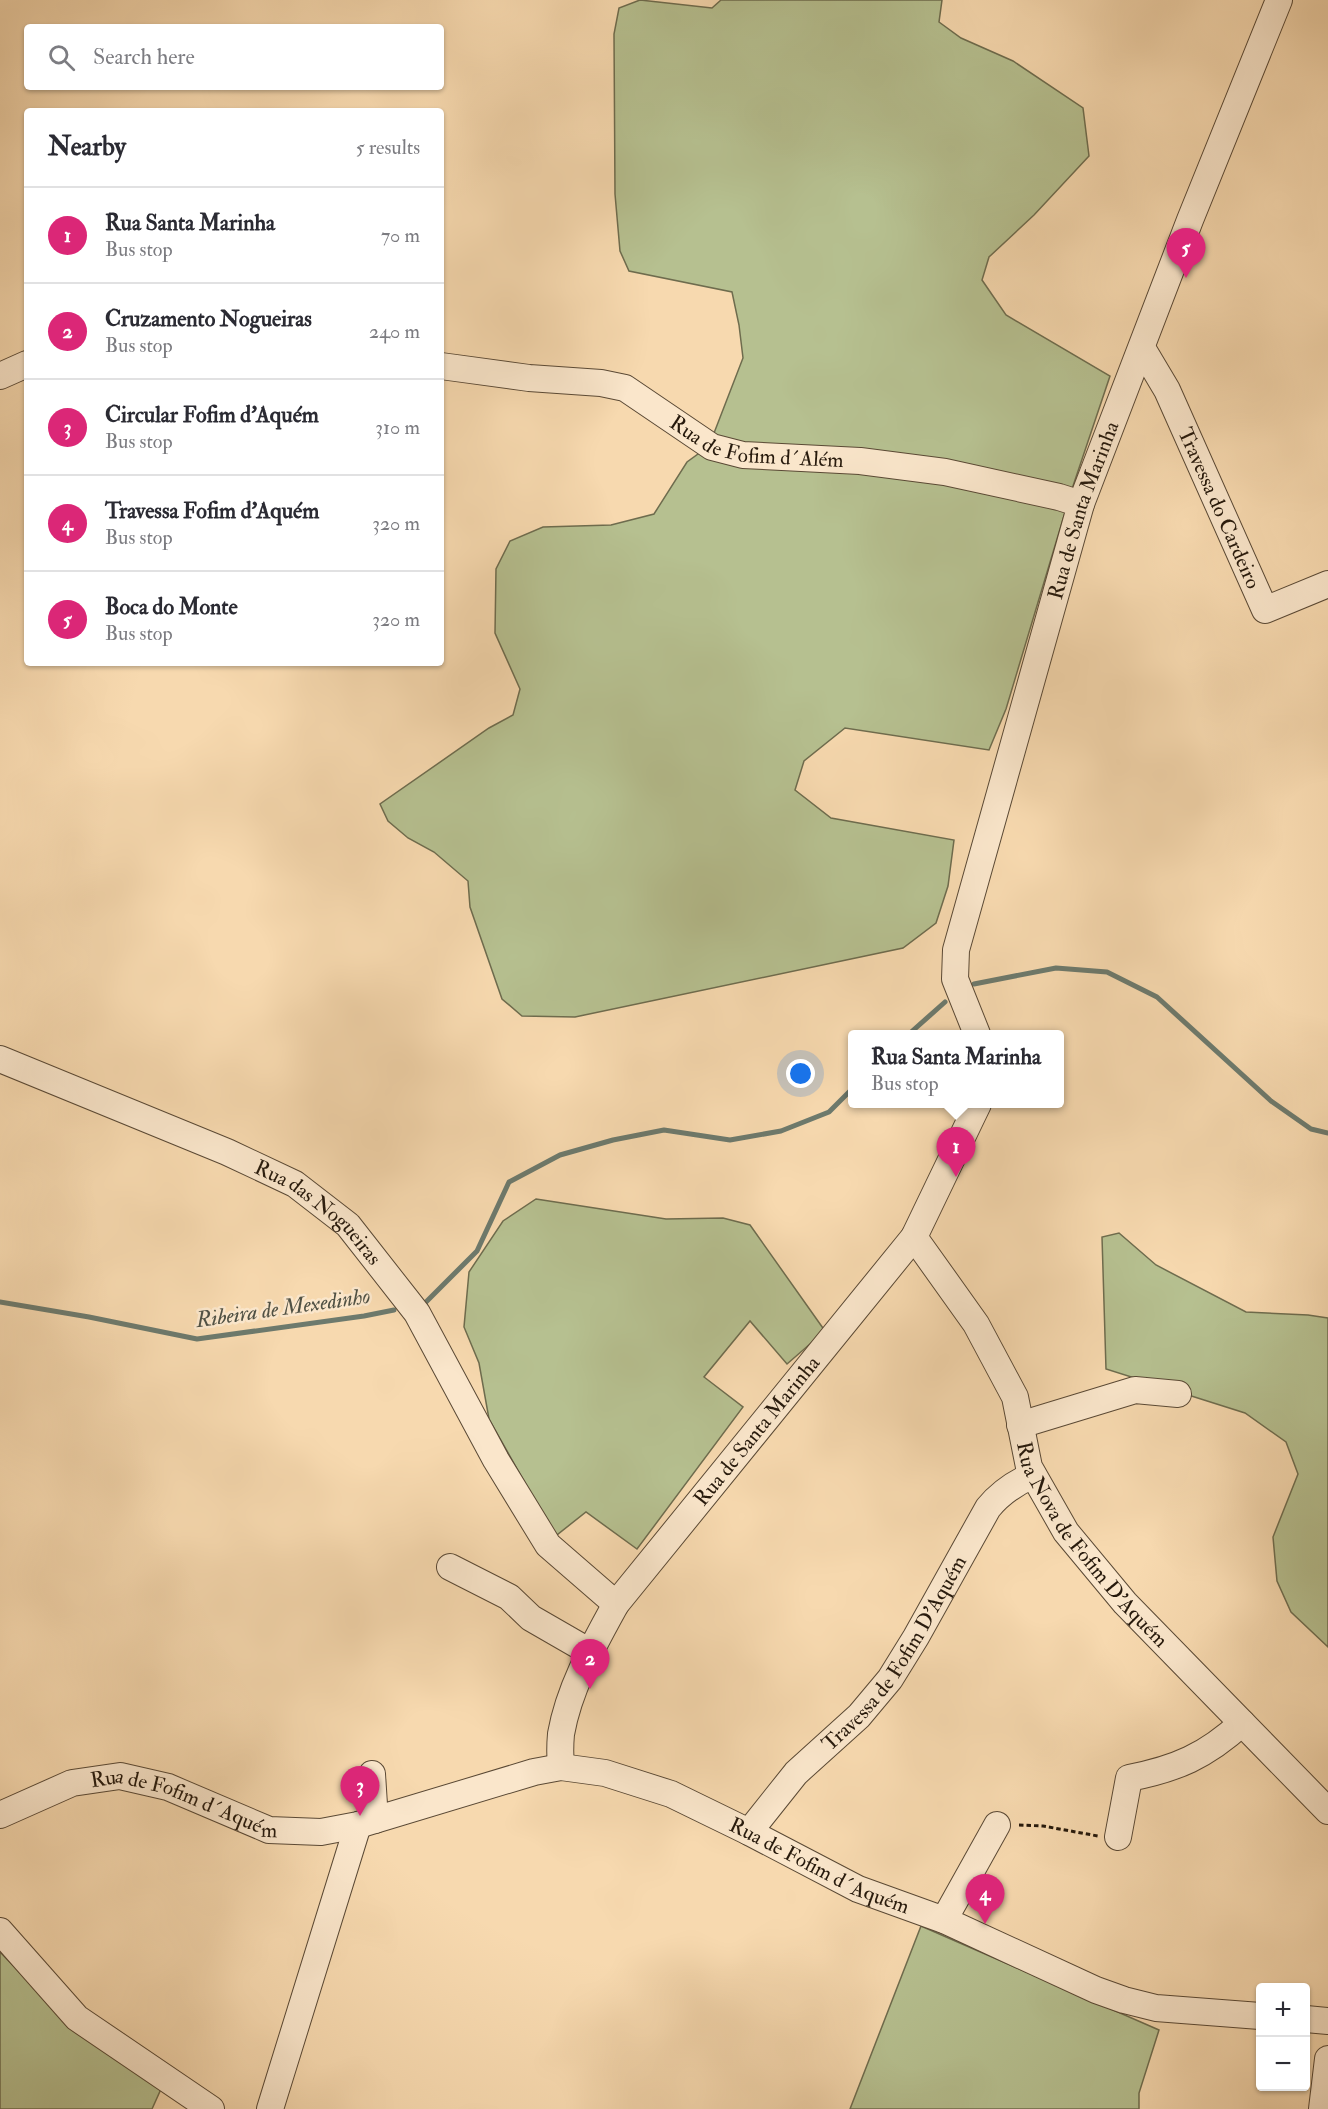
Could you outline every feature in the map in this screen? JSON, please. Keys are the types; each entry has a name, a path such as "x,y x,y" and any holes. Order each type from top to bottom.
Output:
{"street":[{"name":"Rua de Santa Marinha","path":"974,1030 955,980 956,950 1081,504 1190,220 1279,0"},
{"name":"Travessa do Cardeiro","path":"1142,348 1167,390 1265,610 1328,584"},
{"path":"0,375 24,365"},
{"name":"Rua de Fofim d´Além","path":"444,366 529,378 601,383 625,388 712,447 743,455 860,461 945,472 1081,504"},
{"name":"Rua das Nogueiras","path":"0,1059 228,1152 295,1184 348,1226 417,1313 496,1460 548,1545 616,1604"},
{"name":"Rua de Santa Marinha","path":"561,1767 560,1745 564,1719 590,1652 616,1604 914,1237 976,1108"},
{"name":"Rua Nova de Fofim D'Aquém","path":"914,1237 976,1324 1015,1397 1029,1467 1066,1532 1125,1602 1328,1811"},
{"path":"1020,1425 1135,1390 1178,1394"},
{"name":"Travessa de Fofim D'Aquém","path":"750,1832 796,1773 876,1698 916,1637 988,1508 1010,1487 1034,1475"},
{"path":"450,1567 509,1597 531,1617 590,1652"},
{"path":"1118,1837 1129,1778 1173,1767 1197,1758 1224,1740 1242,1723"},
{"name":"Rua de Fofim d´Aquém","path":"0,1815 72,1783 120,1776 168,1787 269,1830 321,1832 366,1823 534,1772 561,1767 605,1773 671,1794 750,1832 858,1889 944,1920 1096,1990 1156,2008 1256,2016"},
{"path":"270,2109 366,1823 372,1774"},
{"path":"944,1920 997,1826"},
{"path":"0,1930 77,2018 206,2108"},
{"path":"1310,2019 1328,2021"},
{"path":"1322,2109 1328,2059"}],"path":[{"path":"997,1826 1012,1827 1023,1824 1092,1836 1118,1837"}],"green space":[{"path":"640,0 712,8 721,0 942,0 939,22 961,38 1013,61 1083,108 1089,156 1034,215 989,257 982,280 1006,315 1110,376 1072,489 1006,709 989,750 845,728 804,761 795,790 831,818 954,840 948,886 936,923 903,948 575,1017 522,1016 502,999 470,907 468,881 434,852 408,838 388,821 380,804 489,728 513,715 520,689 495,633 496,569 510,541 543,527 611,525 654,514 687,462 709,446 743,358 732,292 629,271 620,251 615,194 614,34 619,8"},
{"path":"536,1199 666,1219 723,1218 750,1225 825,1331 787,1364 750,1321 704,1377 743,1407 637,1549 586,1512 553,1538 489,1419 479,1363 464,1327 469,1272 503,1221"},
{"path":"1119,1233 1156,1265 1246,1312 1328,1318 1328,1647 1291,1612 1277,1581 1273,1537 1298,1474 1286,1442 1245,1413 1106,1369 1102,1237"},
{"path":"921,1926 1159,2030 1139,2093 1139,2109 850,2109"},
{"path":"0,1952 32,1985 161,2089 152,2109 0,2109"}],"waterway":[{"name":"Ribeira de Mexedinho","path":"974,984 1056,968 1107,972 1157,997 1271,1101 1311,1129 1328,1133"},
{"name":"Ribeira de Mexedinho","path":"914,1030 945,1002"},
{"name":"Ribeira de Mexedinho","path":"425,1303 477,1251 509,1182 560,1155 613,1140 664,1130 730,1140 781,1131 829,1112 848,1093"},
{"name":"Ribeira de Mexedinho","path":"0,1302 197,1339 394,1310"}],"place":[{"name":"Boca do Monte","path":"1186,278"},
{"name":"Rua Santa Marinha","path":"956,1177"},
{"name":"Cruzamento Nogueiras","path":"590,1689"},
{"name":"Circular Fofim d'Aquém","path":"360,1816"},
{"name":"Travessa Fofim d'Aquém","path":"985,1924"}]}
